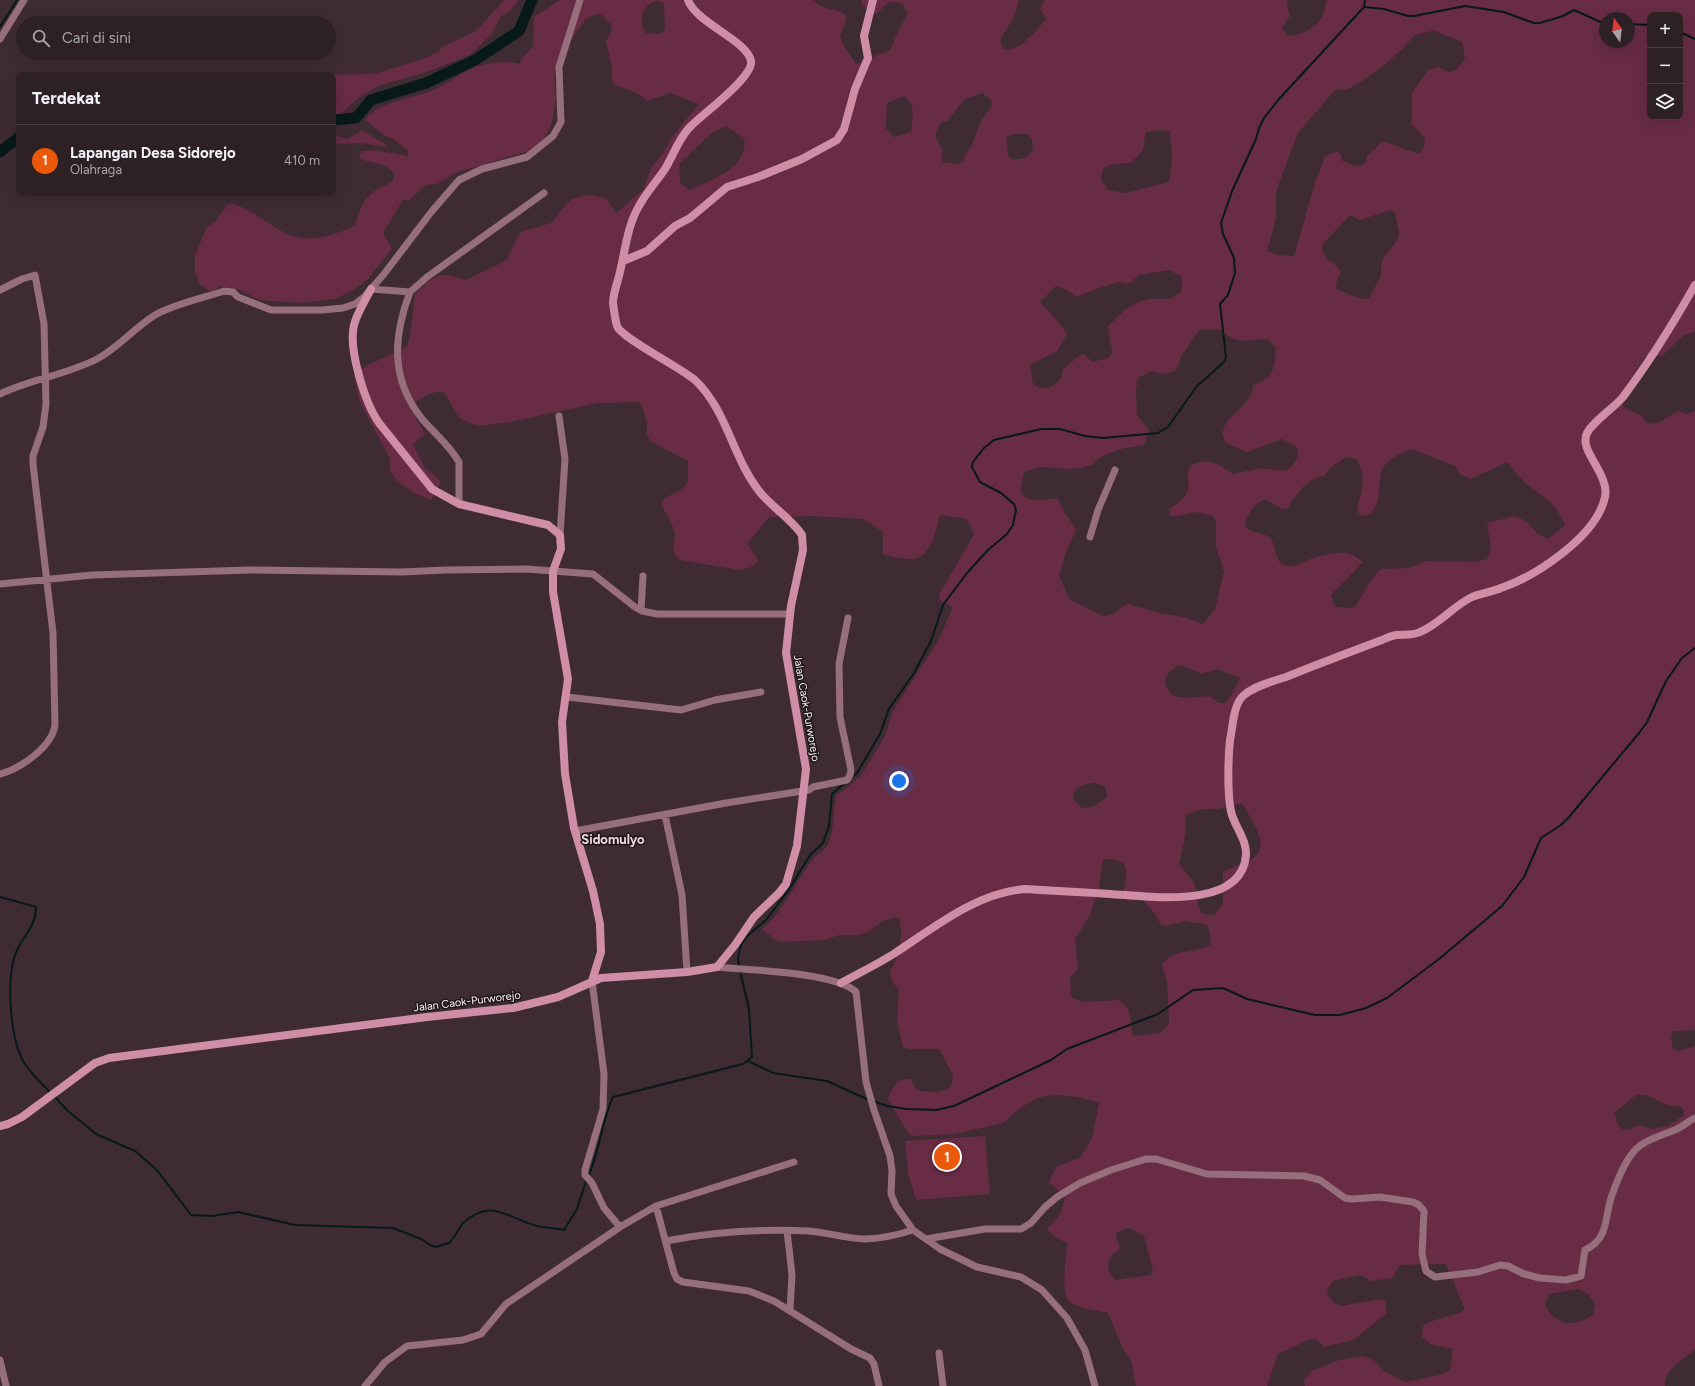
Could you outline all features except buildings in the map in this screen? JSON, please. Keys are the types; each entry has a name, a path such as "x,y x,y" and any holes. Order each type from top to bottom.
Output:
{"street":[{"path":"0,39 24,0"},
{"path":"559,532 548,525 459,503 432,489 379,423 372,411 358,365 353,336 357,316 374,289 432,211 458,180 482,168 527,157 546,144 559,128 562,115 559,67 580,0"},
{"name":"Jalan Caok-Purworejo","path":"0,1126 22,1117 95,1063 109,1058 427,1016 513,1008 558,997 601,978 687,972 716,967 735,945 754,917 776,897 786,884 797,846 806,769 786,653 790,614 802,550 802,535 759,492 742,463 718,411 696,381 651,351 626,337 618,328 613,301 632,224 638,207 665,168 689,128 738,85 747,74 751,65 749,55 720,30 696,14 688,0"},
{"path":"623,261 647,251 674,226 690,218 727,187 758,177 802,159 837,140 844,129 855,89 868,58 864,36 873,0"},
{"path":"459,503 460,462 415,409 399,369 397,350 398,331 401,316 410,292 427,277 544,193"},
{"path":"0,290 22,279 36,275 44,324 46,377 45,415 33,456 33,464 45,579 53,633 54,733 49,741 24,763 10,771 0,774"},
{"path":"841,983 893,954 941,922 976,903 1010,890 1025,889 1175,898 1214,891 1230,884 1238,878 1244,865 1246,853 1244,842 1231,815 1229,795 1229,748 1236,709 1244,695 1267,684 1396,635 1408,636 1419,633 1431,626 1461,603 1502,588 1542,569 1563,553 1594,520 1606,496 1602,475 1588,452 1586,438 1587,433 1593,425 1614,408 1641,373 1651,355 1666,338 1673,321 1695,285"},
{"path":"0,394 22,384 74,369 97,359 119,345 139,327 163,311 224,291 233,292 238,297 271,310 322,310 343,308 355,304 374,289 410,292"},
{"path":"559,416 565,459 563,504 559,532 561,550 553,571 553,592 567,665 567,697 562,722 565,774 575,831 593,891 600,924 601,952 592,981 604,1074 603,1109 585,1170 585,1175 592,1183 599,1200 620,1227"},
{"path":"1090,537 1098,510 1115,470"},
{"path":"0,584 92,575 250,570 400,572 497,569 553,571 593,574 621,597 641,610 657,614 790,614"},
{"path":"641,610 643,576"},
{"path":"575,831 726,803 803,791 845,781 851,772 840,717 838,664 848,618"},
{"path":"567,697 681,710 715,700 761,692"},
{"path":"665,815 682,895 687,972"},
{"path":"716,967 746,968 831,980 854,989 858,995 861,1050 870,1096 891,1162 892,1200 913,1230 952,1256 978,1267 1021,1278 1042,1290 1071,1324 1087,1354 1094,1386"},
{"path":"926,1239 985,1229 1021,1229 1031,1223 1045,1207 1057,1197 1080,1183 1111,1170 1146,1159 1156,1159 1207,1174 1304,1176 1320,1180 1346,1198 1380,1197 1413,1202 1424,1211 1422,1254 1426,1270 1435,1277 1478,1272 1500,1265 1508,1266 1524,1274 1540,1278 1566,1280 1581,1276 1585,1250 1595,1244 1603,1233 1612,1194 1628,1159 1637,1148 1677,1129 1695,1118"},
{"path":"364,1386 385,1362 407,1346 463,1340 480,1334 506,1304 620,1227 656,1206 794,1162"},
{"path":"656,1206 674,1273 680,1280 749,1291 790,1310 851,1349 870,1358 874,1364 879,1386"},
{"path":"666,1241 700,1234 787,1232 809,1232 864,1239 885,1237 913,1230"},
{"path":"787,1232 792,1281 790,1310"},
{"path":"940,1353 943,1386"},
{"path":"0,1360 6,1386"}],"shaded area":[{"path":"504,0 519,0 509,12 500,17 491,35 470,55 430,71 378,86 358,98 341,114 336,115 336,74 374,74 429,57 439,51 442,47 476,31"},
{"path":"560,0 814,0 821,6 846,15 846,20 840,37 845,48 856,64 890,50 908,13 902,3 889,2 876,14 862,5 862,0 1019,0 1014,17 1001,38 1001,44 1005,49 1023,43 1046,19 1040,8 1045,0 1288,0 1287,4 1290,16 1282,27 1287,36 1293,36 1309,30 1318,22 1325,11 1327,0 1695,0 1695,332 1684,335 1663,355 1645,357 1618,399 1624,407 1643,417 1646,423 1650,424 1666,419 1677,411 1688,414 1695,411 1695,1030 1673,1031 1671,1037 1673,1049 1678,1051 1695,1046 1695,1350 1675,1365 1668,1375 1665,1386 1305,1386 1304,1380 1312,1371 1339,1360 1363,1356 1375,1361 1383,1370 1405,1382 1439,1375 1450,1370 1453,1349 1431,1344 1422,1337 1423,1326 1465,1310 1446,1264 1400,1265 1392,1278 1370,1281 1361,1275 1333,1281 1327,1290 1330,1298 1335,1304 1341,1306 1380,1299 1385,1301 1387,1313 1353,1340 1324,1347 1316,1339 1310,1339 1278,1354 1267,1386 1136,1386 1131,1360 1124,1351 1108,1313 1077,1306 1066,1297 1064,1283 1067,1243 1055,1237 1047,1229 1060,1215 1065,1197 1049,1182 1057,1166 1080,1158 1092,1138 1099,1103 1068,1096 1044,1096 1035,1099 1014,1113 1003,1123 955,1134 913,1136 908,1133 888,1099 893,1087 901,1080 910,1079 917,1090 930,1092 939,1091 947,1089 951,1086 953,1077 939,1049 909,1049 903,1047 897,1020 899,989 893,983 890,972 899,952 901,932 899,917 885,920 868,932 858,935 840,935 823,940 781,942 775,940 762,929 783,905 813,859 827,846 832,832 836,796 861,776 885,736 893,711 938,641 953,607 939,600 940,593 974,534 967,519 940,515 932,543 924,554 911,559 883,555 883,532 864,519 812,516 769,517 748,543 758,562 749,568 738,570 680,560 676,556 673,548 675,538 674,530 661,504 664,500 684,487 687,483 688,461 649,439 647,434 647,422 640,402 598,403 510,422 478,426 461,419 457,415 446,395 441,391 429,394 409,406 425,434 413,444 425,468 441,481 431,500 414,493 396,480 390,470 390,459 359,400 354,375 368,365 407,347 410,336 415,294 428,282 433,278 443,275 466,280 503,262 507,259 520,232 551,223 571,199 589,195 606,198 616,213 643,190 652,166 661,156 672,137 699,104 670,93 647,101 639,94 615,85 612,80 612,69 606,41 612,31 611,25 602,15 596,14 586,19 562,51 554,75 556,100 552,122 545,138 528,151 455,173 437,184 426,185 409,200 403,200 383,233 392,249 368,279 355,289 335,299 300,303 259,300 240,290 221,286 211,292 200,284 195,273 195,255 207,227 217,220 226,206 231,203 244,208 287,234 298,237 311,238 326,236 355,225 367,198 377,190 392,182 395,175 388,167 384,165 359,158 361,151 374,150 408,156 408,151 395,140 384,135 365,120 380,108 399,100 429,92 475,67 498,62 520,64 522,58 533,46 534,17","holes":["655,1 664,3 665,28 664,31 659,34 646,33 643,29 642,19 647,6","1435,30 1441,34 1462,42 1465,57 1463,62 1455,70 1449,72 1438,67 1428,70 1412,93 1412,125 1422,135 1425,141 1425,145 1420,153 1416,153 1383,141 1367,156 1367,162 1361,166 1354,166 1341,160 1341,155 1337,151 1325,156 1315,183 1294,256 1277,255 1267,251 1276,218 1276,194 1298,133 1335,90 1348,89 1364,80 1384,66 1408,43 1413,36","982,93 991,100 992,106 981,121 972,145 965,155 964,160 959,164 942,162 941,156 943,151 936,135 942,121 947,121 965,99","903,96 912,107 913,117 911,132 894,137 886,128 887,103","726,126 744,138 744,148 741,157 727,172 689,190 680,183 679,164 713,132","1159,130 1170,131 1172,161 1169,182 1126,193 1108,190 1101,179 1103,168 1113,164 1131,163 1143,150 1146,132","1012,134 1028,134 1032,139 1033,150 1025,158 1013,160 1008,155 1006,138","1390,210 1395,213 1399,233 1398,239 1383,259 1381,265 1381,276 1369,298 1361,299 1336,289 1338,277 1341,272 1324,255 1322,245 1350,215 1360,220","1169,270 1182,277 1182,291 1170,299 1150,299 1138,302 1126,309 1108,326 1112,353 1108,358 1092,362 1083,353 1063,369 1057,383 1048,388 1038,387 1033,384 1030,365 1057,351 1067,334 1040,302 1056,286 1067,290 1076,297 1120,282 1125,284 1131,282 1140,275","1200,329 1221,330 1226,335 1236,340 1247,341 1267,339 1276,347 1275,361 1272,371 1266,379 1253,385 1247,401 1226,423 1222,435 1226,443 1247,452 1282,439 1297,447 1298,455 1296,461 1285,471 1261,468 1233,474 1218,464 1210,462 1196,463 1189,468 1187,493 1182,500 1169,509 1169,515 1174,517 1196,512 1213,516 1216,521 1216,546 1224,572 1215,609 1203,624 1184,617 1159,613 1128,604 1123,606 1114,614 1103,616 1069,599 1059,575 1068,547 1076,531 1064,512 1058,498 1032,500 1023,495 1021,491 1021,484 1024,472 1041,467 1068,469 1080,468 1092,465 1100,457 1120,449 1144,445 1149,430 1137,415 1136,390 1138,378 1151,371 1162,374 1173,372 1177,368 1182,355","1412,449 1455,466 1461,475 1471,479 1507,462 1526,484 1554,506 1565,525 1548,539 1538,534 1526,521 1515,516 1487,523 1491,548 1487,559 1476,562 1426,561 1409,568 1381,569 1371,580 1355,607 1350,608 1337,607 1333,602 1331,595 1363,562 1355,556 1346,553 1335,553 1323,555 1296,565 1288,566 1279,561 1271,539 1263,534 1251,531 1245,526 1249,514 1258,503 1265,499 1282,509 1288,508 1298,492 1307,483 1318,477 1324,476 1331,467 1346,457 1357,459 1362,473 1362,487 1357,511 1363,516 1369,514 1374,510 1378,498 1382,470 1390,460","1181,665 1202,674 1214,670 1220,670 1240,678 1229,699 1225,703 1219,703 1209,696 1185,698 1173,696 1165,682 1169,672","1095,783 1105,786 1107,797 1093,807 1082,808 1074,800 1073,794 1079,787","1242,803 1258,832 1260,840 1258,853 1252,859 1223,872 1223,904 1214,915 1202,914 1199,909 1194,882 1179,864 1186,832 1185,815 1203,809 1219,809","1103,859 1113,860 1124,865 1126,875 1123,898 1128,901 1142,899 1156,915 1161,925 1166,926 1185,921 1208,925 1211,939 1210,945 1204,948 1171,956 1162,965 1167,981 1169,1024 1160,1033 1136,1036 1133,1035 1128,1008 1119,1000 1082,1002 1071,997 1070,977 1078,969 1075,939 1090,915 1099,887","1636,1095 1650,1096 1670,1106 1678,1106 1684,1110 1683,1116 1668,1126 1651,1129 1640,1125 1628,1130 1622,1129 1618,1125 1614,1113","1130,1228 1144,1236 1153,1270 1150,1275 1115,1280 1110,1273 1108,1264 1109,1260 1118,1251 1120,1246 1116,1238 1117,1232","1579,1289 1589,1295 1595,1304 1593,1315 1579,1322 1566,1323 1554,1318 1545,1305 1549,1294"]},
{"path":"362,130 388,146 384,147 363,143 336,144 336,136 348,139"},
{"path":"985,1136 990,1194 916,1200 908,1173 905,1141"}],"waterway":[{"path":"0,27 17,0"},
{"path":"336,120 356,118 371,100 426,83 475,60 519,31 532,0"},
{"path":"850,779 857,773 880,734 889,709 914,673 931,641 943,605 967,573 988,550 1007,534 1013,525 1016,510 1014,504 1001,493 980,482 972,467 973,462 984,448 994,440 1041,429 1060,429 1085,436 1103,438 1158,433 1168,427 1197,386 1224,362 1226,357 1220,304 1228,295 1235,273 1234,258 1223,234 1221,223 1232,191 1264,118 1279,99 1364,7 1365,0"},
{"path":"1364,7 1384,9 1408,16 1414,16 1465,6 1504,12 1534,23 1540,23 1563,16 1574,10 1599,21"},
{"path":"1635,24 1647,25"},
{"path":"1683,33 1695,39"},
{"path":"0,152 16,139"},
{"path":"873,1101 887,1106 906,1109 936,1110 954,1106 1051,1060 1067,1049 1158,1014 1193,990 1223,988 1247,999 1315,1015 1340,1015 1366,1008 1387,998 1439,959 1502,906 1524,877 1541,838 1561,825 1569,817 1639,733 1647,722 1666,681 1682,658 1695,648"},
{"path":"739,966 738,957 741,945 747,936 766,920 788,891 810,855 823,843 829,826 832,794 845,783"},
{"path":"0,897 36,907 36,913 30,929 18,948 14,959 11,972 10,1002 14,1033 21,1057 30,1071 51,1093"},
{"path":"588,1177 613,1097 743,1064 752,1057 749,1009 740,971"},
{"path":"748,1061 773,1073 827,1081 869,1100"},
{"path":"54,1096 68,1111 96,1134 135,1151 157,1170 191,1215 212,1216 238,1212 295,1225 393,1228 421,1239 436,1247 449,1243 463,1223 473,1215 483,1211 491,1210 500,1212 526,1223 564,1230 577,1209 586,1181"}],"place":[{"name":"Lapangan Desa Sidorejo","path":"947,1157"}],"district":[{"name":"Sidomulyo","path":"613,839"}]}
